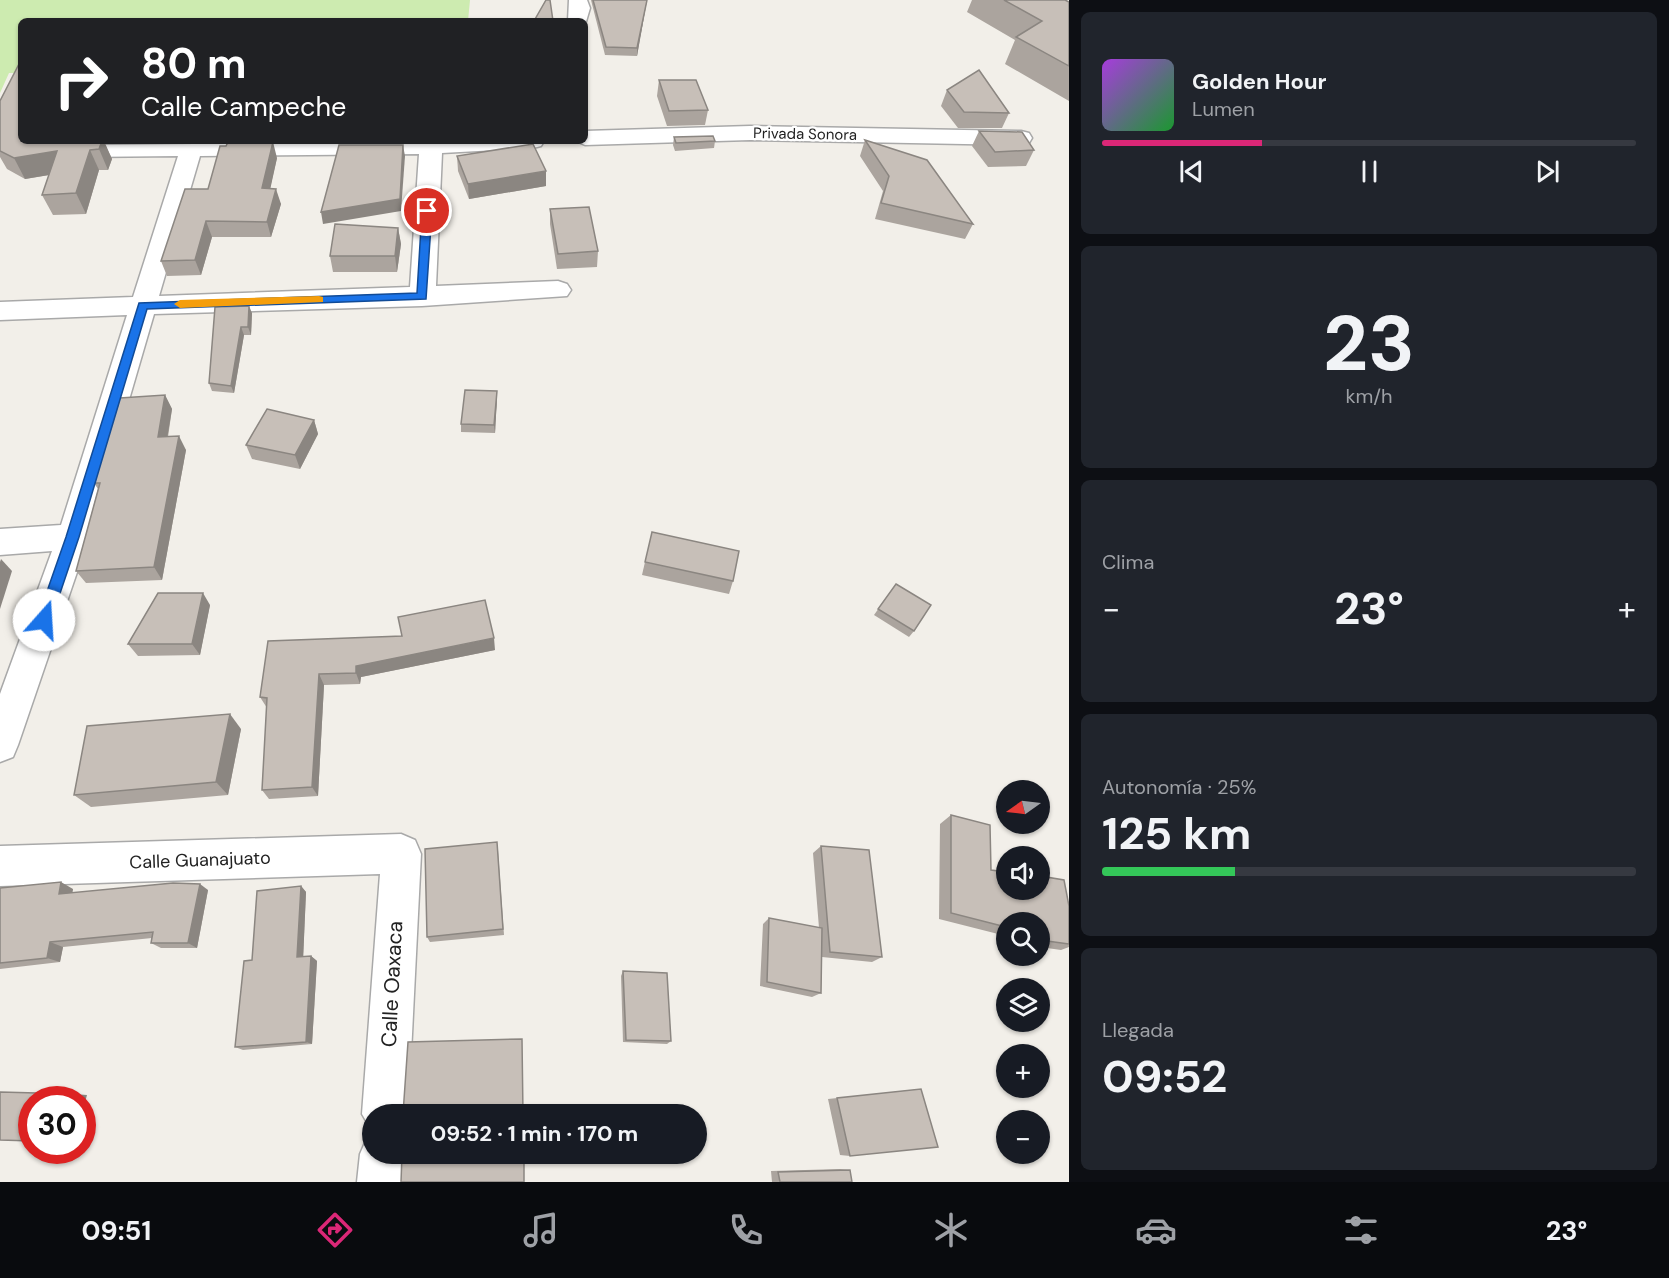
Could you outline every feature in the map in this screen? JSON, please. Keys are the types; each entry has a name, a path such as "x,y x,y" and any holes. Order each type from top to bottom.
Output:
{"street":[{"path":"578,0 578,18"},
{"name":"Privada Sonora","path":"588,138 750,133 1025,138"},
{"path":"81,150 434,144 422,297"},
{"path":"0,745 73,537 191,149"},
{"path":"0,311 422,297 558,290"},
{"path":"0,542 73,537"},
{"name":"Calle Guanajuato","path":"0,866 401,854"},
{"name":"Calle Oaxaca","path":"386,1104 401,854"},
{"path":"381,1182 382,1164"}],"green space":[{"path":"0,0 470,0 468,18 18,18 18,73 9,73 0,93"}],"building":[{"path":"546,0 550,0 553,18 536,18"},
{"path":"593,0 647,0 637,48 606,47"},
{"path":"1004,0 1065,0 1069,2 1069,66 1016,37 1042,21"},
{"path":"18,66 18,144 101,144 99,149 90,150 76,193 42,195 57,151 14,158 0,151 0,101"},
{"path":"979,70 1009,113 964,112 947,90"},
{"path":"659,80 696,80 708,110 669,111"},
{"path":"979,131 1022,132 1034,150 995,152"},
{"path":"713,136 715,141 676,143 674,137"},
{"path":"865,140 927,160 973,224 881,203 889,176"},
{"path":"227,144 273,144 262,188 276,189 267,222 206,221 195,260 161,261 185,189 208,189 220,146"},
{"path":"533,144 546,171 468,184 457,156"},
{"path":"339,145 403,145 400,199 321,212"},
{"path":"589,207 598,251 558,254 550,209"},
{"path":"335,224 398,228 395,256 330,256"},
{"path":"249,306 248,327 241,327 231,386 209,383 215,307"},
{"path":"465,390 497,391 494,425 461,424"},
{"path":"165,395 158,437 179,436 154,567 76,571 100,483 94,483 120,398"},
{"path":"267,409 314,420 295,455 246,445"},
{"path":"652,532 739,551 733,581 645,562"},
{"path":"896,584 931,605 914,631 878,609"},
{"path":"158,593 203,593 192,644 128,644"},
{"path":"485,600 494,638 356,666 356,673 319,674 312,787 262,790 267,698 260,697 268,641 402,636 398,617"},
{"path":"230,714 216,782 74,795 87,726"},
{"path":"951,815 990,825 991,870 996,871 996,900 1050,900 1050,878 1064,880 1069,906 1069,944 1050,941 1050,912 996,912 996,924 951,913"},
{"path":"497,842 503,929 427,937 425,849"},
{"path":"821,846 869,850 882,957 830,952"},
{"path":"61,882 59,894 173,883 200,884 188,943 151,943 153,932 50,942 47,958 0,963 0,888"},
{"path":"301,886 297,957 311,956 306,1042 235,1047 244,961 252,960 257,891"},
{"path":"769,918 822,928 821,993 767,982"},
{"path":"623,971 667,973 671,1041 626,1040"},
{"path":"522,1039 523,1104 404,1104 408,1042"},
{"path":"921,1089 938,1147 850,1156 837,1098"},
{"path":"0,1092 18,1092 18,1141 0,1140"},
{"path":"402,1164 524,1164 524,1182 401,1182"},
{"path":"850,1170 852,1182 780,1182 778,1172"}],"slow traffic":[{"path":"180,304 319,300"}],"route":[{"path":"44,620 73,537 143,305 422,297 427,211"}]}
